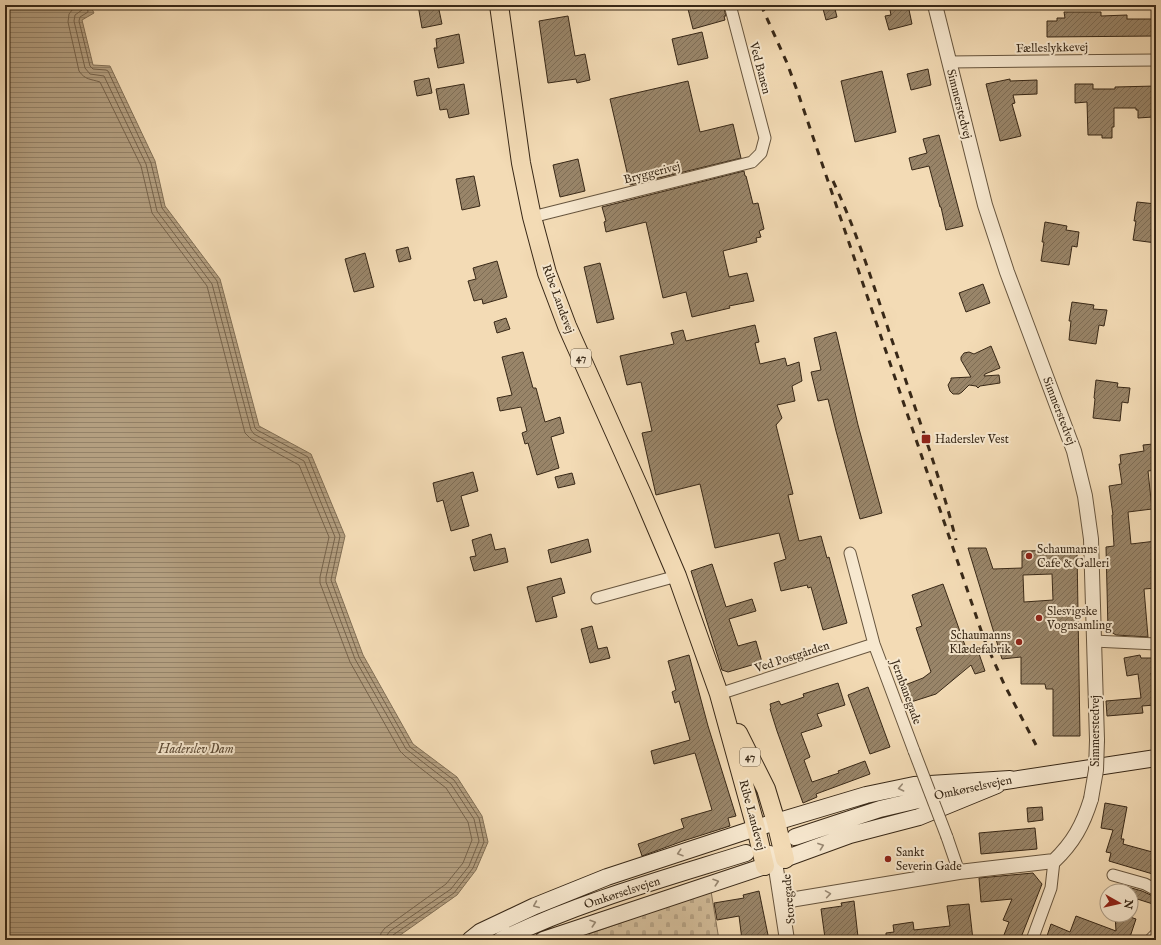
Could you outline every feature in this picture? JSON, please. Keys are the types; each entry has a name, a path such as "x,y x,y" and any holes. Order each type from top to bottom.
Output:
{"main road":[{"name":"Ribe Landevej","path":"499,5 521,163 532,217 547,272 567,326 677,576 719,694 739,765 766,825 775,862"},
{"name":"Ribe Landevej","path":"719,694 766,789 766,825"},
{"name":"Omkørselsvejen","path":"794,837 880,809 1010,779 1156,758"},
{"path":"470,940 480,932 528,909 607,877 766,825 866,795 914,785 1010,779"},
{"path":"543,940 775,862 850,835 919,816 1010,779"},
{"name":"Omkørselsvejen","path":"501,940 570,910 624,891 746,853"}],"street":[{"name":"Ved Banen","path":"730,5 765,138"},
{"name":"Simmerstedvej","path":"935,5 985,204 1006,272 1076,456 1085,496 1091,539 1096,770 1091,799 1079,830 1065,851 1054,861"},
{"name":"Fælleslykkevej","path":"949,62 1156,60"},
{"name":"Bryggerivej","path":"532,217 752,162 761,153 765,138"},
{"name":"Jernbanegade","path":"850,553 874,644 959,872"},
{"path":"597,598 677,576"},
{"path":"1094,641 1156,644"},
{"name":"Ved Postgården","path":"719,694 874,644"},
{"path":"790,900 959,872 1054,861 1051,888 1032,940"},
{"path":"775,862 787,940"},
{"name":"Storegade","path":"775,862 790,900 791,940"},
{"name":"Storegade","path":"775,862 780,940"},
{"path":"1113,875 1144,884 1156,890"},
{"path":"1150,940 1156,934"}],"green space":[{"path":"711,891 719,940 590,940 589,934"}],"water":[{"name":"Haderslev Dam","path":"5,5 90,5 94,13 82,20 93,65 110,66 155,161 165,206 220,279 259,426 311,454 345,536 335,580 363,655 413,744 457,777 482,816 488,842 476,870 457,895 392,940 5,940"}],"building":[{"path":"418,5 438,5 442,24 422,28"},
{"path":"687,5 723,5 726,16 724,16 725,20 693,29"},
{"path":"822,5 834,5 837,17 826,20"},
{"path":"889,5 908,5 912,24 889,30 885,16 891,15"},
{"path":"1064,12 1101,12 1101,16 1127,15 1127,19 1156,19 1156,36 1047,37 1047,21 1057,21 1057,18 1065,18"},
{"path":"568,16 575,56 585,54 590,80 577,83 576,79 548,83 539,21"},
{"path":"702,32 708,58 678,65 672,39"},
{"path":"459,34 464,63 438,68 434,48 437,48 436,39"},
{"path":"928,69 931,85 911,90 907,74"},
{"path":"882,71 896,132 855,142 841,81"},
{"path":"429,78 432,93 417,96 414,81"},
{"path":"1010,79 1010,81 1037,80 1037,94 1013,95 1015,103 1012,104 1021,136 1000,141 986,84"},
{"path":"688,81 700,132 733,124 741,158 630,185 610,99"},
{"path":"464,84 469,114 449,118 447,109 440,110 436,89"},
{"path":"1075,84 1093,84 1093,89 1156,86 1155,110 1152,110 1153,117 1138,118 1138,110 1136,110 1136,108 1114,108 1114,127 1112,127 1112,138 1102,138 1102,135 1088,135 1087,102 1075,103"},
{"path":"939,135 963,226 946,230 929,166 912,170 909,158 927,153 923,139"},
{"path":"578,159 585,191 560,197 553,165"},
{"path":"744,171 753,204 758,203 764,229 759,231 761,237 756,238 757,242 723,251 729,277 747,273 754,301 729,306 730,308 692,317 686,292 663,298 646,222 606,232 604,222 606,221 602,207"},
{"path":"474,176 480,206 462,210 456,179"},
{"path":"1137,202 1156,204 1156,243 1133,240"},
{"path":"1045,222 1067,226 1066,230 1079,232 1077,247 1072,246 1069,265 1041,261"},
{"path":"408,247 411,259 399,262 396,250"},
{"path":"365,253 374,287 354,292 345,259"},
{"path":"497,261 507,297 483,304 482,299 474,301 468,281 476,279 473,268"},
{"path":"600,263 614,319 597,323 584,267"},
{"path":"983,284 990,303 966,312 959,293"},
{"path":"1072,302 1094,305 1093,309 1107,310 1104,326 1099,325 1096,344 1069,340 1071,321 1069,321"},
{"path":"506,318 510,329 497,333 494,322"},
{"path":"755,325 759,342 755,343 760,364 785,358 787,366 799,362 802,381 792,386 795,401 777,405 782,418 776,425 793,494 788,495 799,541 821,536 827,558 829,557 847,623 823,630 811,587 808,588 807,585 781,591 774,563 786,559 779,533 715,548 700,484 656,495 642,433 652,431 641,382 627,385 620,356 674,344 671,333 683,330 686,341"},
{"path":"836,332 858,425 882,513 860,519 828,399 818,401 811,372 821,370 814,338"},
{"path":"991,346 1000,368 985,374 984,376 999,375 1000,383 980,386 978,388 976,386 969,385 959,394 953,394 948,385 951,378 971,377 961,360 964,353 969,352 974,354"},
{"path":"523,352 533,388 536,388 545,422 560,417 564,433 551,437 559,468 537,475 528,443 525,444 522,433 527,431 521,407 500,411 497,398 512,395 502,357"},
{"path":"1096,380 1118,383 1117,387 1130,388 1128,403 1122,402 1120,421 1093,418"},
{"path":"1153,444 1156,470 1148,471 1152,509 1128,512 1131,544 1156,541 1156,588 1144,589 1148,637 1116,635 1108,630 1106,547 1114,546 1113,515 1109,486 1122,484 1119,464 1121,464 1120,455 1144,451 1143,445"},
{"path":"473,472 478,491 461,496 469,526 451,531 443,500 437,502 433,483"},
{"path":"572,473 575,484 558,488 555,477"},
{"path":"491,534 495,550 505,548 508,562 474,571 470,557 476,556 472,540"},
{"path":"588,539 591,552 551,563 548,550"},
{"name":"Schaumanns Klædefabrik","path":"968,548 986,548 993,569 1022,568 1022,551 1077,550 1080,736 1053,736 1053,689 1046,689 1045,684 1021,684 1021,657 1002,659","holes":["1052,574 1053,600 1024,602 1023,575"]},
{"path":"712,564 726,607 752,599 756,611 729,619 738,646 756,641 762,662 728,672 722,670 691,571"},
{"path":"561,578 565,593 552,597 557,617 536,622 527,587"},
{"path":"943,584 967,651 977,648 985,671 975,674 971,665 936,694 911,702 905,685 923,678 931,672 916,628 922,626 912,595"},
{"path":"592,626 598,649 607,647 610,658 590,663 581,629"},
{"path":"689,655 708,726 736,816 728,818 730,826 642,856 638,844 684,828 681,819 712,810 695,753 654,764 651,751 690,740 679,701 675,703 672,692 676,690 668,661"},
{"path":"1140,655 1141,658 1156,658 1156,673 1151,673 1155,705 1142,706 1143,713 1107,716 1106,701 1141,698 1138,674 1127,676 1124,658"},
{"path":"838,683 845,705 817,714 822,726 801,733 810,757 804,760 812,782 839,773 838,771 865,761 870,774 816,794 817,797 803,803 777,731 770,709 770,704 779,701 781,705 804,697 803,694"},
{"path":"868,687 890,747 870,754 848,695"},
{"path":"1105,803 1127,807 1121,839 1124,839 1123,844 1156,853 1156,875 1109,861 1111,853 1106,852 1113,830 1101,828"},
{"path":"1042,807 1043,820 1028,822 1027,808"},
{"path":"1035,828 1037,849 981,854 979,833"},
{"path":"1033,873 1042,884 1020,940 1002,940 1009,922 1003,920 1012,899 981,902 979,878"},
{"path":"1139,890 1155,897 1156,905 1139,900"},
{"path":"759,891 769,940 742,940 739,916 717,920 714,903 744,898 743,895"},
{"path":"854,901 858,937 845,938 845,936 825,938 821,909 842,906 841,903"},
{"path":"969,904 973,940 886,940 886,933 894,932 893,925 913,922 914,930 950,926 947,906"},
{"path":"1076,916 1116,931 1116,923 1135,923 1130,937 1137,940 1047,940 1051,924 1070,932"}],"railway":[{"path":"761,5 787,63 798,93 984,639 1004,684 1036,745"},
{"path":"833,181 851,223 874,287 936,469 956,540"}],"place":[{"name":"Haderslev Vest","path":"926,439"},
{"name":"Schaumanns Cafe & Galleri","path":"1029,556"},
{"name":"Slesvigske Vognsamling","path":"1039,618"},
{"name":"Schaumanns Klædefabrik","path":"1019,642"},
{"name":"Sankt Severin Gade","path":"888,859"}]}
